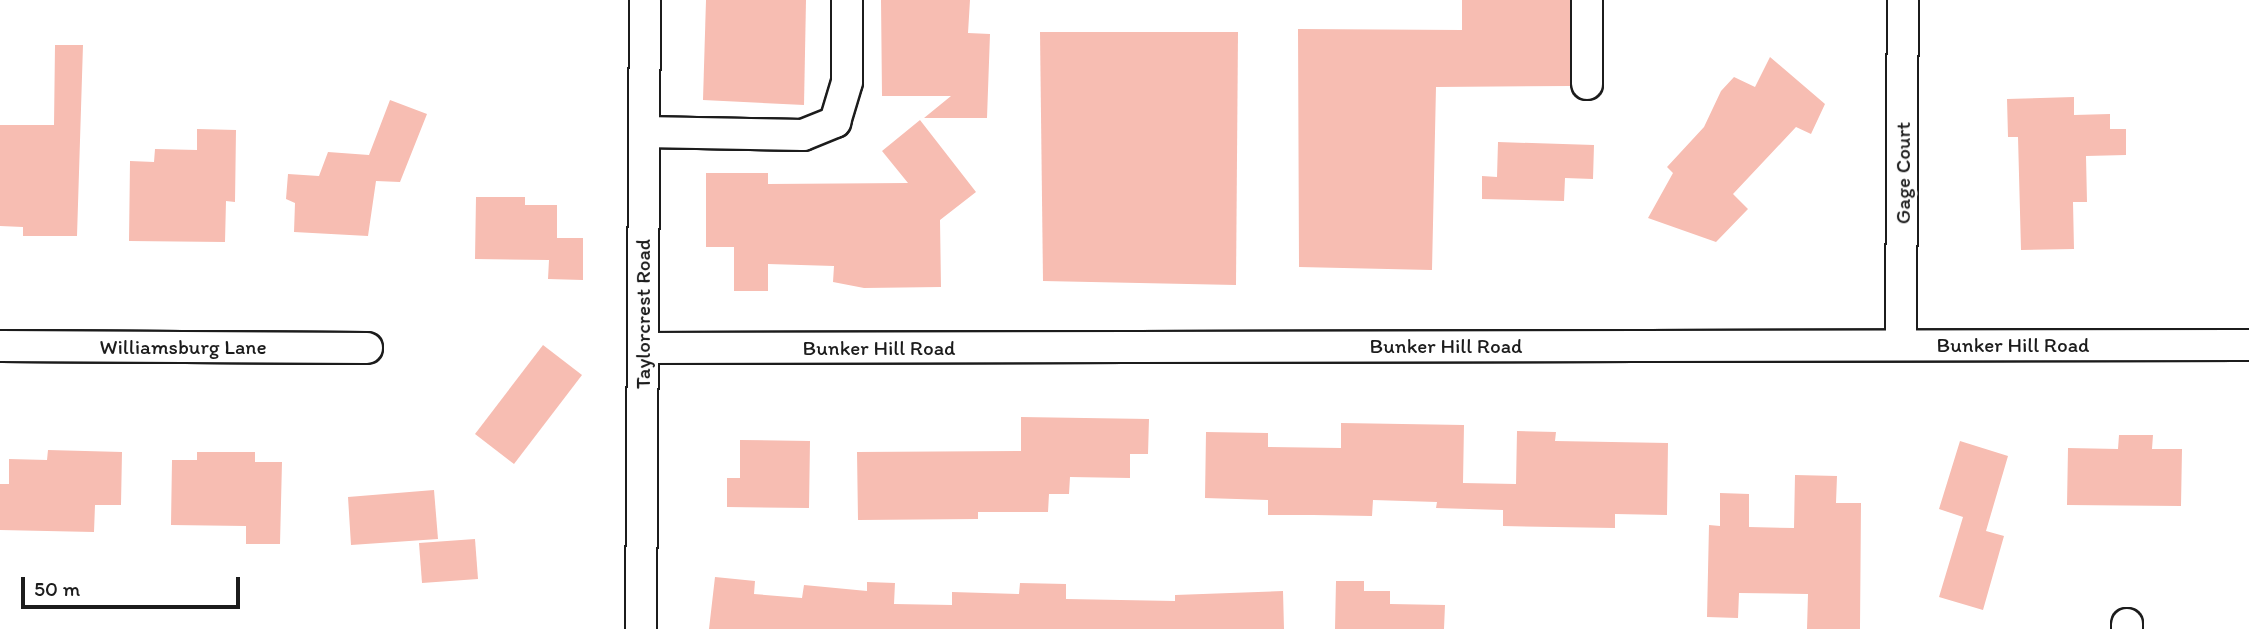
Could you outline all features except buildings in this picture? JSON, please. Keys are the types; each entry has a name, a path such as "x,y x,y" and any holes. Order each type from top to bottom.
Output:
{"street":[{"name":"Taylorcrest Road","path":"641,629 645,0"},
{"path":"644,132 803,135 835,122 847,82 847,0"},
{"path":"1587,0 1587,83"},
{"name":"Gage Court","path":"1901,345 1903,0"},
{"name":"Bunker Hill Road","path":"642,348 2249,345"},
{"name":"Williamsburg Lane","path":"0,346 367,348"}]}
